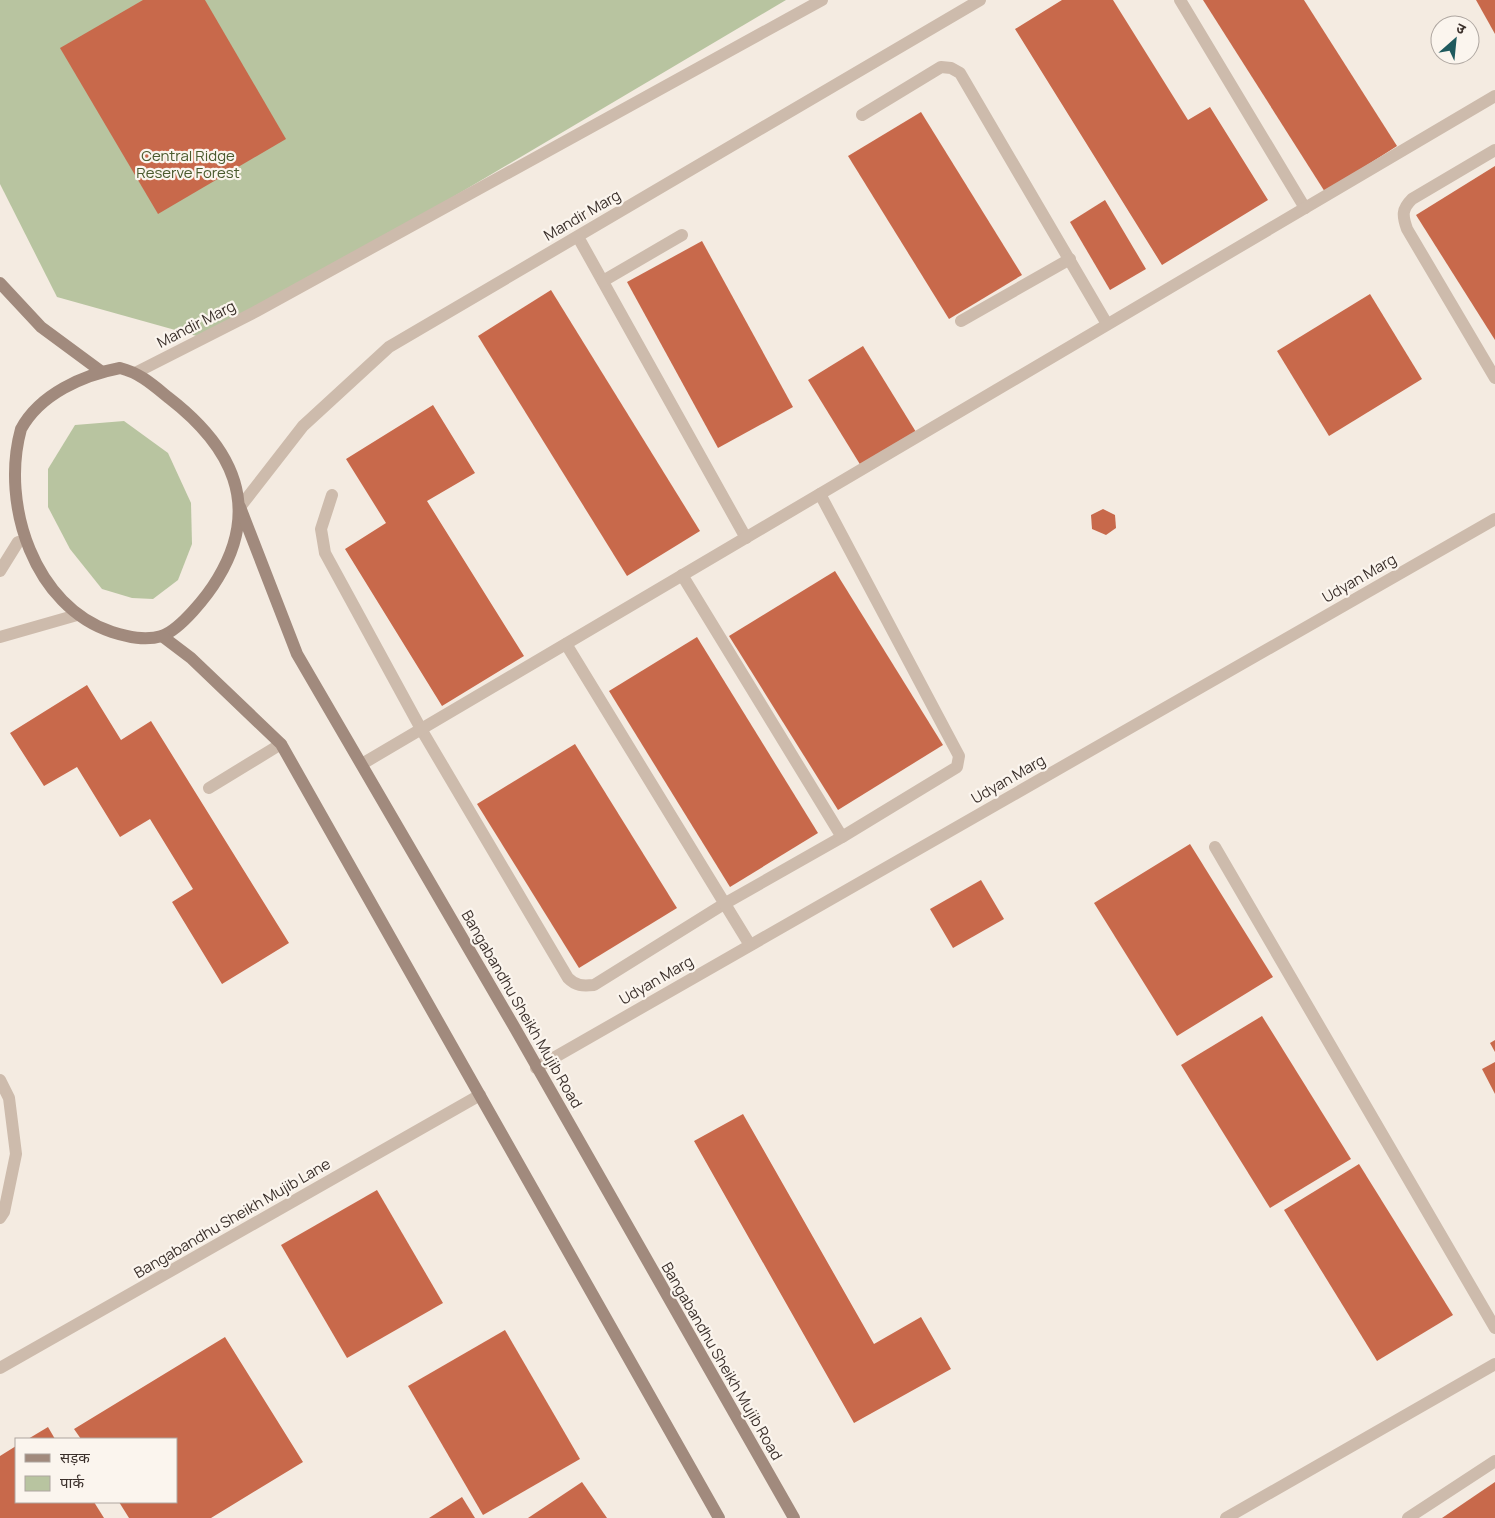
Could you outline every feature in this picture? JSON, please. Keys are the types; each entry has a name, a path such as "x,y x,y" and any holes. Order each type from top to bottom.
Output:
{"main road":[{"path":"0,283 41,327 102,372"},
{"path":"137,372 120,368 102,372 56,392 36,408 21,428 10,451 6,476 6,498 18,542 25,558 44,586 77,615 99,628 132,639 162,636 187,617 212,588 224,567 235,538 240,507"},
{"name":"Bangabandhu Sheikh Mujib Road","path":"137,372 182,408 210,436 230,469 240,507 296,654 362,764 794,1518"},
{"path":"162,636 191,658 281,744 720,1518"}],"street":[{"name":"Mandir Marg","path":"137,372 256,312 822,0"},
{"name":"Mandir Marg","path":"240,507 303,426 389,347 980,0"},
{"path":"1180,0 1305,208"},
{"path":"862,115 941,67 951,68 960,73 1107,324"},
{"path":"362,764 1495,96"},
{"path":"1495,150 1412,199 1404,207 1402,217 1495,378"},
{"path":"602,281 682,235"},
{"path":"578,237 746,538"},
{"path":"961,321 1070,259"},
{"path":"332,495 321,530 324,553 420,729 568,978 575,984 594,985 724,904 842,838 958,767 959,756 820,494"},
{"name":"Udyan Marg","path":"536,1068 1495,519"},
{"path":"0,572 18,542"},
{"path":"682,575 842,838"},
{"path":"0,636 77,615"},
{"path":"566,644 750,945"},
{"path":"209,788 281,744"},
{"path":"1215,847 1495,1328"},
{"path":"0,1080 9,1098 16,1154 4,1212 0,1218"},
{"name":"Bangabandhu Sheikh Mujib Lane","path":"0,1368 480,1095"},
{"path":"1226,1518 1495,1364"},
{"path":"1408,1518 1495,1461"}],"green space":[{"name":"Central Ridge Reserve Forest","path":"0,0 786,0 211,340 57,297 0,184"},
{"path":"124,421 168,453 191,503 192,544 178,580 153,599 132,598 102,589 70,549 48,507 48,469 75,425"}],"building":[{"path":"143,0 205,0 286,139 158,214 60,48"},
{"path":"1062,0 1113,0 1188,120 1210,107 1268,200 1162,265 1015,29"},
{"path":"1203,0 1304,0 1397,146 1325,192"},
{"path":"1476,0 1495,0 1495,34"},
{"path":"921,112 1022,275 949,319 848,156"},
{"path":"1495,166 1495,340 1416,215"},
{"path":"1105,200 1146,269 1110,290 1070,222"},
{"path":"702,241 793,407 718,448 627,282"},
{"path":"551,290 700,531 627,576 478,336"},
{"path":"1370,294 1422,379 1329,436 1277,351"},
{"path":"863,346 916,432 861,466 808,380"},
{"path":"433,405 475,473 427,501 524,656 442,706 345,549 386,523 346,459"},
{"path":"1103,509 1115,515 1116,528 1106,535 1092,529 1091,515"},
{"path":"835,571 943,745 838,810 729,636"},
{"path":"697,637 818,833 730,887 609,691"},
{"path":"87,685 121,740 151,721 289,943 222,984 172,902 193,889 150,819 120,837 77,767 44,786 10,733"},
{"path":"575,744 677,908 579,968 477,804"},
{"path":"1190,844 1273,977 1177,1036 1094,903"},
{"path":"981,880 1004,919 953,948 930,909"},
{"path":"1262,1016 1351,1159 1270,1208 1181,1065"},
{"path":"1495,1040 1495,1052 1490,1043"},
{"path":"1495,1062 1495,1094 1482,1069"},
{"path":"743,1114 874,1344 921,1317 951,1369 854,1423 694,1141"},
{"path":"1359,1164 1453,1315 1377,1361 1284,1210"},
{"path":"377,1190 443,1303 347,1358 281,1245"},
{"path":"505,1330 580,1459 483,1515 408,1386"},
{"path":"225,1337 303,1462 211,1518 129,1518 120,1503 178,1503 178,1438 80,1438 74,1429"},
{"path":"48,1427 54,1438 30,1438"},
{"path":"15,1447 15,1503 95,1503 104,1518 0,1518 0,1456"},
{"path":"582,1482 607,1518 528,1518"},
{"path":"1495,1482 1495,1518 1442,1518"},
{"path":"462,1497 475,1518 429,1518"}]}
